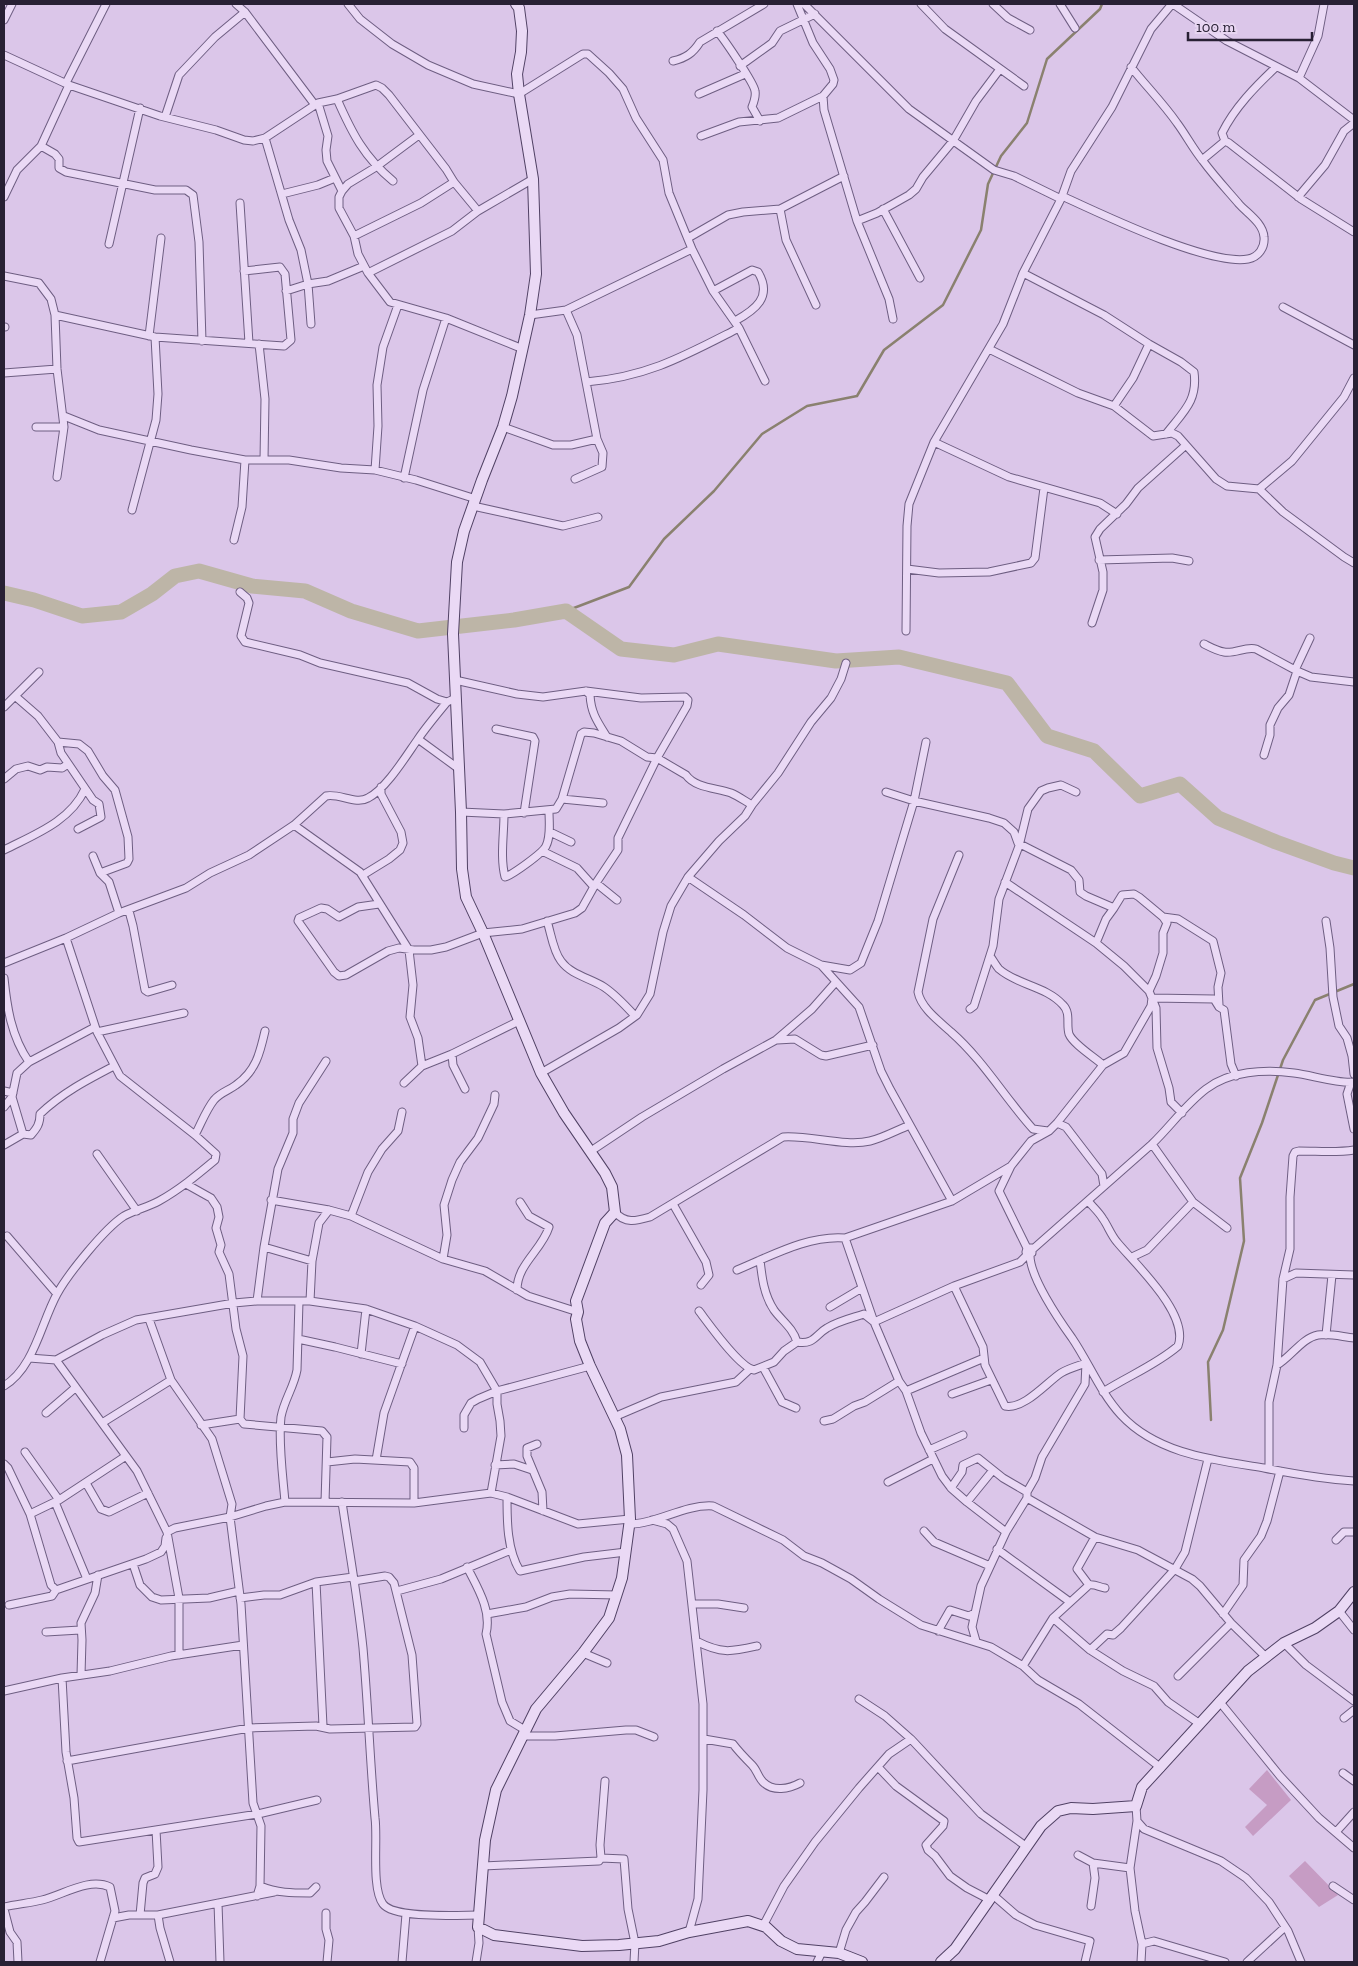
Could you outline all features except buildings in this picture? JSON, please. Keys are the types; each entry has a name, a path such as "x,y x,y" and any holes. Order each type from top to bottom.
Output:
{"street":[{"path":"4,20 12,4"},
{"path":"4,197 17,170 41,146 106,4"},
{"path":"236,4 245,12 317,104 328,136 327,161 342,191"},
{"path":"348,4 360,20 392,44 428,65 473,84 519,94 578,56 588,54 623,89 636,118 663,160 669,193 692,249 713,291 737,325 765,381"},
{"path":"516,4 519,8 522,31 517,74 533,179 536,274 530,315 512,396 503,427 464,531 457,562 453,634 455,680 452,700 459,769 462,869 466,897 483,933 540,1073 612,1187 615,1212 620,1218 636,1221 650,1217 783,1137 797,1136 854,1143 870,1141 910,1125"},
{"path":"673,61 684,58 695,50 700,42 764,4"},
{"path":"701,136 738,122 778,118 823,96 834,80 830,68 813,43 797,4"},
{"path":"804,4 909,109 994,170 1014,176 1062,198 1174,243 1218,257 1250,259 1258,255 1264,246 1264,235 1259,224 1202,160 1176,122 1131,68"},
{"path":"921,4 945,29 1024,86"},
{"path":"993,4 1008,18 1030,30"},
{"path":"1060,4 1074,28"},
{"path":"906,631 909,504 934,442 989,350 1010,310 1023,274 1062,198 1071,171 1112,107 1151,29 1173,4 1227,41 1299,78 1354,121 1344,132 1325,165 1298,197"},
{"path":"1299,78 1318,36 1324,4"},
{"path":"165,117 180,75 215,37 245,12"},
{"path":"740,66 772,43 780,31 803,18 815,14"},
{"path":"717,31 745,74 752,81 756,94 752,107 760,120"},
{"path":"5,57 68,84 165,117 252,141 265,138 317,104 337,100 376,85 389,95 478,211"},
{"path":"1276,67 1256,86 1234,112 1222,133 1225,141 1298,197 1354,232"},
{"path":"857,221 909,195 916,189 923,177 952,141 976,101 1000,69"},
{"path":"699,94 745,74"},
{"path":"823,96 824,110 857,221 889,300 893,319"},
{"path":"337,100 353,135 376,167 393,181"},
{"path":"109,244 140,108"},
{"path":"419,134 376,167 348,184 342,191 339,198 339,208 354,236 358,254 366,269 390,302 446,318 523,349"},
{"path":"265,138 300,250 308,284 311,324"},
{"path":"1202,160 1225,141"},
{"path":"41,146 55,154 59,159 58,168 66,172 124,182 155,190 186,190 193,194 199,242 202,341"},
{"path":"688,238 728,215 780,209 844,176"},
{"path":"282,194 318,185 335,178"},
{"path":"286,291 366,269 452,232 478,211 533,179"},
{"path":"354,236 421,203 454,182"},
{"path":"240,203 249,342"},
{"path":"780,209 786,240 816,306"},
{"path":"883,209 920,278"},
{"path":"132,510 156,420 158,394 152,337 162,238"},
{"path":"530,315 566,310 692,249"},
{"path":"55,315 152,337 249,342 284,346 291,340 285,274 280,267 244,271"},
{"path":"586,382 613,380 668,364 737,325 754,310 764,292 761,277 758,272 752,270 713,291"},
{"path":"1023,274 1104,315 1194,372 1196,390 1190,404 1166,434"},
{"path":"4,276 40,283 51,300 55,315 57,369 64,416 57,478"},
{"path":"375,470 378,426 377,385 382,347 398,305"},
{"path":"1283,307 1354,345"},
{"path":"566,310 577,335 597,439 602,453 602,467 575,479"},
{"path":"404,478 423,390 446,318"},
{"path":"259,344 265,399 264,460"},
{"path":"1114,406 1133,378 1149,344"},
{"path":"989,350 1078,393 1114,406 1153,436 1172,433 1178,436 1216,480 1227,486 1259,489 1283,512 1354,563"},
{"path":"4,373 57,369"},
{"path":"1259,489 1292,461 1344,397 1354,378"},
{"path":"64,416 99,430 245,460 289,460 341,468 375,470 474,502 563,526 598,517"},
{"path":"36,427 64,427"},
{"path":"503,427 553,445 571,445 597,439"},
{"path":"934,442 1009,477 1100,503 1116,514"},
{"path":"1092,623 1103,590 1103,572 1095,537 1100,529 1116,514 1138,488 1186,445"},
{"path":"234,540 242,507 245,460"},
{"path":"907,569 939,573 989,572 1031,563 1035,558 1044,488"},
{"path":"1100,560 1172,558 1189,561"},
{"path":"240,592 247,598 249,603 240,636 245,642 300,655 320,663 408,683 437,699 452,700"},
{"path":"1264,755 1270,735 1270,725 1278,708 1288,695 1296,670 1310,638"},
{"path":"1204,644 1224,652 1256,649 1311,677 1354,682"},
{"path":"540,1073 619,1028 635,1016 645,1004 650,994 662,932 671,906 688,877 719,841 745,816 778,773 811,722 831,698 846,662"},
{"path":"4,707 39,672"},
{"path":"379,904 358,907 339,917 327,909 320,908 299,918 298,921 334,972 340,976 346,975 388,951 399,948 431,950 446,947 483,933 522,929 575,913 582,908 618,850 618,838 657,758 687,706 688,700 685,697 641,698 586,691 543,697 518,694 455,680"},
{"path":"586,691 590,695 589,705 607,737"},
{"path":"15,696 38,716 58,742 61,753 92,800 99,804 102,814 98,820 86,823 78,829"},
{"path":"4,963 186,888 210,873 249,855 294,825 326,796 333,795 360,800 368,799 404,760 418,739 452,700"},
{"path":"496,730 533,737 535,741 524,813"},
{"path":"461,812 504,814 556,809 562,799 584,732 621,741 647,757 657,758 686,775 689,780 697,784 732,793 752,805"},
{"path":"418,739 459,769"},
{"path":"58,742 79,744 88,751 117,795 128,838 129,859 127,863 100,873"},
{"path":"688,877 744,915 787,948 821,965 854,969 861,963 878,921 914,802 926,742"},
{"path":"4,779 16,769 28,766 40,770 47,767 62,768 68,764"},
{"path":"970,1009 974,1006 990,956 999,899 1028,809 1041,791 1061,785 1076,792"},
{"path":"363,875 389,859 400,850 403,843 401,832 381,794 381,786"},
{"path":"4,850 50,827 78,801 85,789"},
{"path":"886,792 914,802 1004,823 1014,832 1018,843 1071,870 1079,880 1080,892 1114,908"},
{"path":"562,799 603,803"},
{"path":"504,814 502,858 505,877 512,874 546,846 550,832 549,811"},
{"path":"294,825 363,875 372,888 379,904 409,950 413,985 410,1017 418,1038 422,1066"},
{"path":"550,832 571,842"},
{"path":"542,851 577,868 595,885 617,900"},
{"path":"959,855 933,919 918,992 919,1000 969,1050 1033,1129 1049,1131"},
{"path":"93,856 100,873 109,882 119,914"},
{"path":"1006,882 1096,944 1124,966 1150,994 1156,1008 1157,1048 1169,1088 1171,1102 1182,1113"},
{"path":"1096,944 1106,919 1122,895 1134,894 1163,917 1167,923 1163,933 1163,953 1150,994 1151,1006 1124,1053 1103,1065 1057,1123 1049,1131 1031,1141 1010,1166 999,1191 1030,1251 1035,1276 1056,1316 1103,1392 1120,1415 1135,1428 1160,1444 1208,1459 1320,1479 1354,1480"},
{"path":"129,911 145,990 148,992 172,984"},
{"path":"1163,917 1178,919 1213,941 1221,973 1218,987 1219,1007"},
{"path":"1326,920 1333,997 1338,1026 1347,1038 1350,1047 1354,1074"},
{"path":"547,921 558,957 562,963 585,979 603,986 620,999 635,1016"},
{"path":"4,1386 12,1381 29,1358 57,1294 80,1260 115,1224 124,1217 159,1202 186,1184 215,1160 216,1154 195,1135 120,1076 96,1029 66,938"},
{"path":"990,956 1000,970 1017,980 1035,986 1062,1003 1067,1010 1069,1032 1072,1040 1103,1065"},
{"path":"821,965 859,1008 881,1071 952,1201"},
{"path":"4,978 9,1019 17,1041 29,1062"},
{"path":"591,1151 642,1117 776,1040 812,1009 835,983"},
{"path":"1150,994 1214,998 1219,1007 1224,1010 1231,1064 1236,1076"},
{"path":"4,1107 12,1095 17,1073 29,1062 96,1029 184,1013"},
{"path":"404,1083 422,1066 452,1054 519,1021"},
{"path":"195,1135 213,1102 223,1091 235,1086 248,1076 259,1056 265,1031"},
{"path":"776,1040 795,1039 821,1055 826,1056 873,1045"},
{"path":"452,1054 452,1065 465,1089"},
{"path":"256,1301 271,1200 278,1169 293,1133 293,1119 299,1103 326,1061"},
{"path":"4,1146 23,1134 31,1135 38,1128 40,1114 54,1101 79,1084 114,1066"},
{"path":"874,1322 954,1286 1020,1262 1030,1251 1152,1144 1206,1089 1219,1082 1236,1076 1263,1072 1284,1072 1353,1082 1347,1094 1352,1108 1354,1129"},
{"path":"4,1091 12,1095 23,1134"},
{"path":"443,1259 447,1235 444,1205 460,1162 477,1140 494,1104 495,1095"},
{"path":"351,1216 368,1172 382,1149 398,1131 402,1112"},
{"path":"1057,1123 1066,1127 1102,1174 1104,1186"},
{"path":"1152,1144 1193,1202 1227,1228"},
{"path":"1270,1469 1269,1402 1277,1365 1282,1278 1290,1249 1292,1156 1295,1152 1354,1150"},
{"path":"97,1154 138,1211"},
{"path":"737,1270 790,1248 824,1238 844,1238 952,1201 1010,1166"},
{"path":"186,1184 211,1198 217,1207 219,1217 216,1228 221,1245 219,1252 229,1274 236,1330 243,1356 240,1419 244,1424 322,1431 326,1433 328,1437 325,1502"},
{"path":"271,1200 351,1216 443,1259 484,1270 528,1296 578,1312"},
{"path":"1088,1201 1104,1219 1109,1232 1132,1257 1162,1295 1173,1312 1180,1335 1178,1346 1168,1354 1103,1392"},
{"path":"517,1290 517,1280 524,1267 546,1238 549,1227 530,1216 520,1202"},
{"path":"1132,1257 1146,1250 1193,1202"},
{"path":"673,1204 706,1262 709,1271 701,1285"},
{"path":"310,1301 312,1261 319,1223 328,1210"},
{"path":"476,1962 485,1840 496,1790 536,1709 583,1653 609,1618 622,1578 630,1521 627,1455 620,1429 580,1341 576,1319 578,1312 576,1301 604,1226 615,1212"},
{"path":"7,1236 57,1294"},
{"path":"844,1238 874,1322 899,1381 906,1391 933,1459 951,1488 1006,1532"},
{"path":"264,1247 312,1261"},
{"path":"760,1260 766,1294 774,1309 794,1332 797,1342"},
{"path":"1282,1278 1296,1273 1354,1276"},
{"path":"1326,1335 1332,1275"},
{"path":"954,1286 983,1347 984,1358 1003,1404 1010,1407 1030,1398 1060,1374 1086,1363"},
{"path":"830,1307 862,1288"},
{"path":"285,1502 281,1428 284,1403 295,1381 299,1301"},
{"path":"29,1358 56,1360 102,1335 136,1320 234,1303 310,1301 366,1309 415,1326 457,1345 480,1362 497,1391 501,1436 491,1493"},
{"path":"361,1354 366,1309"},
{"path":"700,1312 722,1342 750,1369"},
{"path":"614,1417 661,1397 736,1382 750,1369 763,1367 774,1362 784,1351 797,1342 806,1343 817,1337 826,1328 864,1314 874,1322"},
{"path":"149,1319 171,1380 212,1439 232,1504 230,1517 240,1595 253,1802 261,1826 260,1886 257,1896"},
{"path":"376,1460 384,1413 415,1326"},
{"path":"1277,1365 1317,1335 1354,1338"},
{"path":"298,1339 402,1364"},
{"path":"906,1391 984,1358"},
{"path":"56,1360 137,1472 167,1532 179,1598 179,1655"},
{"path":"976,1641 972,1627 981,1586 997,1549 1027,1495 1042,1457 1085,1384 1086,1363"},
{"path":"464,1428 464,1416 471,1403 497,1391 590,1366"},
{"path":"763,1367 782,1402 796,1408"},
{"path":"102,1424 171,1380"},
{"path":"952,1394 992,1380"},
{"path":"824,1421 833,1419 854,1406 865,1402 899,1381"},
{"path":"46,1413 75,1388"},
{"path":"201,1425 240,1419"},
{"path":"929,1450 963,1435"},
{"path":"537,1444 526,1450 532,1470 538,1479 542,1492 543,1511"},
{"path":"25,1452 57,1501 87,1579"},
{"path":"30,1514 86,1484 126,1456"},
{"path":"951,1488 962,1472 963,1465 978,1458 1027,1495 1095,1537 1138,1550 1175,1569 1200,1586 1222,1614 1266,1657"},
{"path":"327,1462 355,1459 410,1462 414,1468 414,1503"},
{"path":"888,1482 933,1459"},
{"path":"1090,1650 1107,1634 1113,1634 1121,1628 1175,1569 1185,1552 1208,1459"},
{"path":"4,1464 8,1468 30,1514 51,1585 56,1590"},
{"path":"495,1465 514,1464 532,1470"},
{"path":"967,1502 993,1470"},
{"path":"1222,1614 1236,1598 1243,1584 1244,1560 1261,1536 1280,1472"},
{"path":"86,1484 101,1510 105,1512 109,1512 148,1493"},
{"path":"167,1532 175,1528 230,1517 285,1502 414,1503 491,1493 507,1497 578,1524 630,1521 642,1524 701,1505 713,1506 783,1540 804,1556 822,1563 851,1579 921,1626 991,1647 1023,1666 1038,1680 1079,1704 1160,1768"},
{"path":"507,1497 511,1550 520,1571 584,1557 626,1552"},
{"path":"342,1502 362,1646 370,1728 378,1895 383,1905 406,1914 478,1915"},
{"path":"650,1520 667,1524 673,1529 687,1562 703,1704 704,1739 698,1900 688,1932"},
{"path":"924,1531 934,1542 990,1566"},
{"path":"9,1605 52,1596 56,1590 133,1564 161,1552 165,1546 167,1532"},
{"path":"1336,1540 1344,1532 1354,1532"},
{"path":"1089,1585 1077,1570 1095,1537"},
{"path":"997,1549 1070,1602"},
{"path":"397,1591 441,1579 511,1550"},
{"path":"67,1761 249,1728 323,1726 330,1729 411,1728 417,1724 412,1655 397,1591 389,1577 316,1582 280,1595 240,1595 162,1600 152,1597 140,1585 133,1564"},
{"path":"467,1567 481,1595 487,1614 488,1625 486,1634 502,1702 510,1720 523,1733 555,1736 636,1730 654,1737"},
{"path":"81,1676 81,1623 95,1593 98,1575"},
{"path":"316,1582 323,1726"},
{"path":"1023,1666 1052,1618 1089,1585 1093,1584 1106,1588"},
{"path":"1141,1962 1142,1944 1135,1911 1130,1868 1137,1821 1136,1806 1142,1787 1248,1671 1284,1643 1314,1628 1339,1611 1354,1592"},
{"path":"487,1614 526,1607 552,1597 570,1594 616,1595"},
{"path":"692,1604 718,1604 744,1608"},
{"path":"938,1631 950,1610 969,1616 975,1613"},
{"path":"1339,1611 1354,1630"},
{"path":"1052,1618 1090,1650 1123,1671 1154,1686 1168,1702 1200,1724"},
{"path":"1178,1676 1231,1623"},
{"path":"46,1632 80,1630"},
{"path":"696,1641 718,1651 735,1651 756,1646"},
{"path":"1284,1643 1306,1665 1354,1701"},
{"path":"4,1691 62,1678 110,1671 179,1655 243,1645"},
{"path":"583,1653 606,1663"},
{"path":"62,1678 67,1761 74,1798 77,1838 79,1842 258,1814 317,1800"},
{"path":"859,1699 886,1716 911,1739 981,1814 1027,1847"},
{"path":"1219,1701 1280,1776 1319,1818 1354,1848"},
{"path":"1344,1718 1354,1710"},
{"path":"704,1739 733,1744 753,1766 763,1782 775,1788 790,1788 800,1783"},
{"path":"763,1926 784,1886 815,1842 890,1754 911,1739"},
{"path":"878,1767 896,1786 944,1821 943,1826 926,1845 950,1876 967,1888 992,1897 1016,1915 1035,1925 1090,1941 1087,1962"},
{"path":"1343,1773 1354,1781"},
{"path":"601,1858 600,1845 605,1781"},
{"path":"941,1962 955,1949 1041,1826 1058,1811 1071,1808 1093,1809 1136,1806"},
{"path":"1336,1832 1354,1812"},
{"path":"1137,1821 1144,1829 1221,1861 1246,1878 1269,1902 1285,1927 1301,1962"},
{"path":"140,1915 143,1883 146,1878 155,1874 158,1867 156,1830"},
{"path":"1078,1855 1093,1864 1130,1868"},
{"path":"483,1866 592,1862 599,1861 601,1858 624,1859 628,1909 635,1943 634,1962"},
{"path":"1092,1906 1095,1878 1093,1864"},
{"path":"839,1953 846,1930 856,1912 884,1877"},
{"path":"18,1962 18,1942 10,1932 4,1908 61,1895 74,1888 104,1885 110,1888 115,1911 100,1962"},
{"path":"260,1886 274,1892"},
{"path":"1333,1886 1354,1900"},
{"path":"113,1918 129,1915 158,1916 274,1892 310,1893 316,1887"},
{"path":"218,1903 220,1962"},
{"path":"326,1913 326,1929 329,1940 327,1962"},
{"path":"402,1962 406,1914"},
{"path":"158,1916 170,1962"},
{"path":"478,1943 483,1937 494,1935 582,1946 635,1943 669,1940 688,1932 748,1921 766,1927 781,1941 797,1949 839,1953 862,1962"},
{"path":"478,1927 494,1935"},
{"path":"1247,1962 1285,1927"},
{"path":"1142,1944 1154,1941 1225,1962"},
{"path":"817,1962 822,1952"}],"shaded area":[{"path":"1267,1770 1291,1800 1253,1836 1245,1827 1267,1805 1249,1789"},
{"path":"1305,1861 1338,1895 1319,1907 1289,1876"}],"waterway":[{"path":"566,611 629,587 664,539 714,491 762,434 807,406 857,396 884,350 943,305 981,230 988,184 1001,156 1027,123 1047,59 1100,9 1102,4"},
{"path":"4,593 34,600 82,616 121,612 152,594 175,576 199,571 252,586 305,591 351,611 418,631 514,620 566,611 621,649 674,655 718,644 836,661 899,657 1007,683 1047,736 1094,751 1140,796 1180,784 1218,818 1276,842 1334,863 1354,868"},
{"path":"1211,1420 1208,1362 1223,1330 1244,1241 1240,1178 1262,1123 1283,1060 1315,1000 1354,984"}]}
